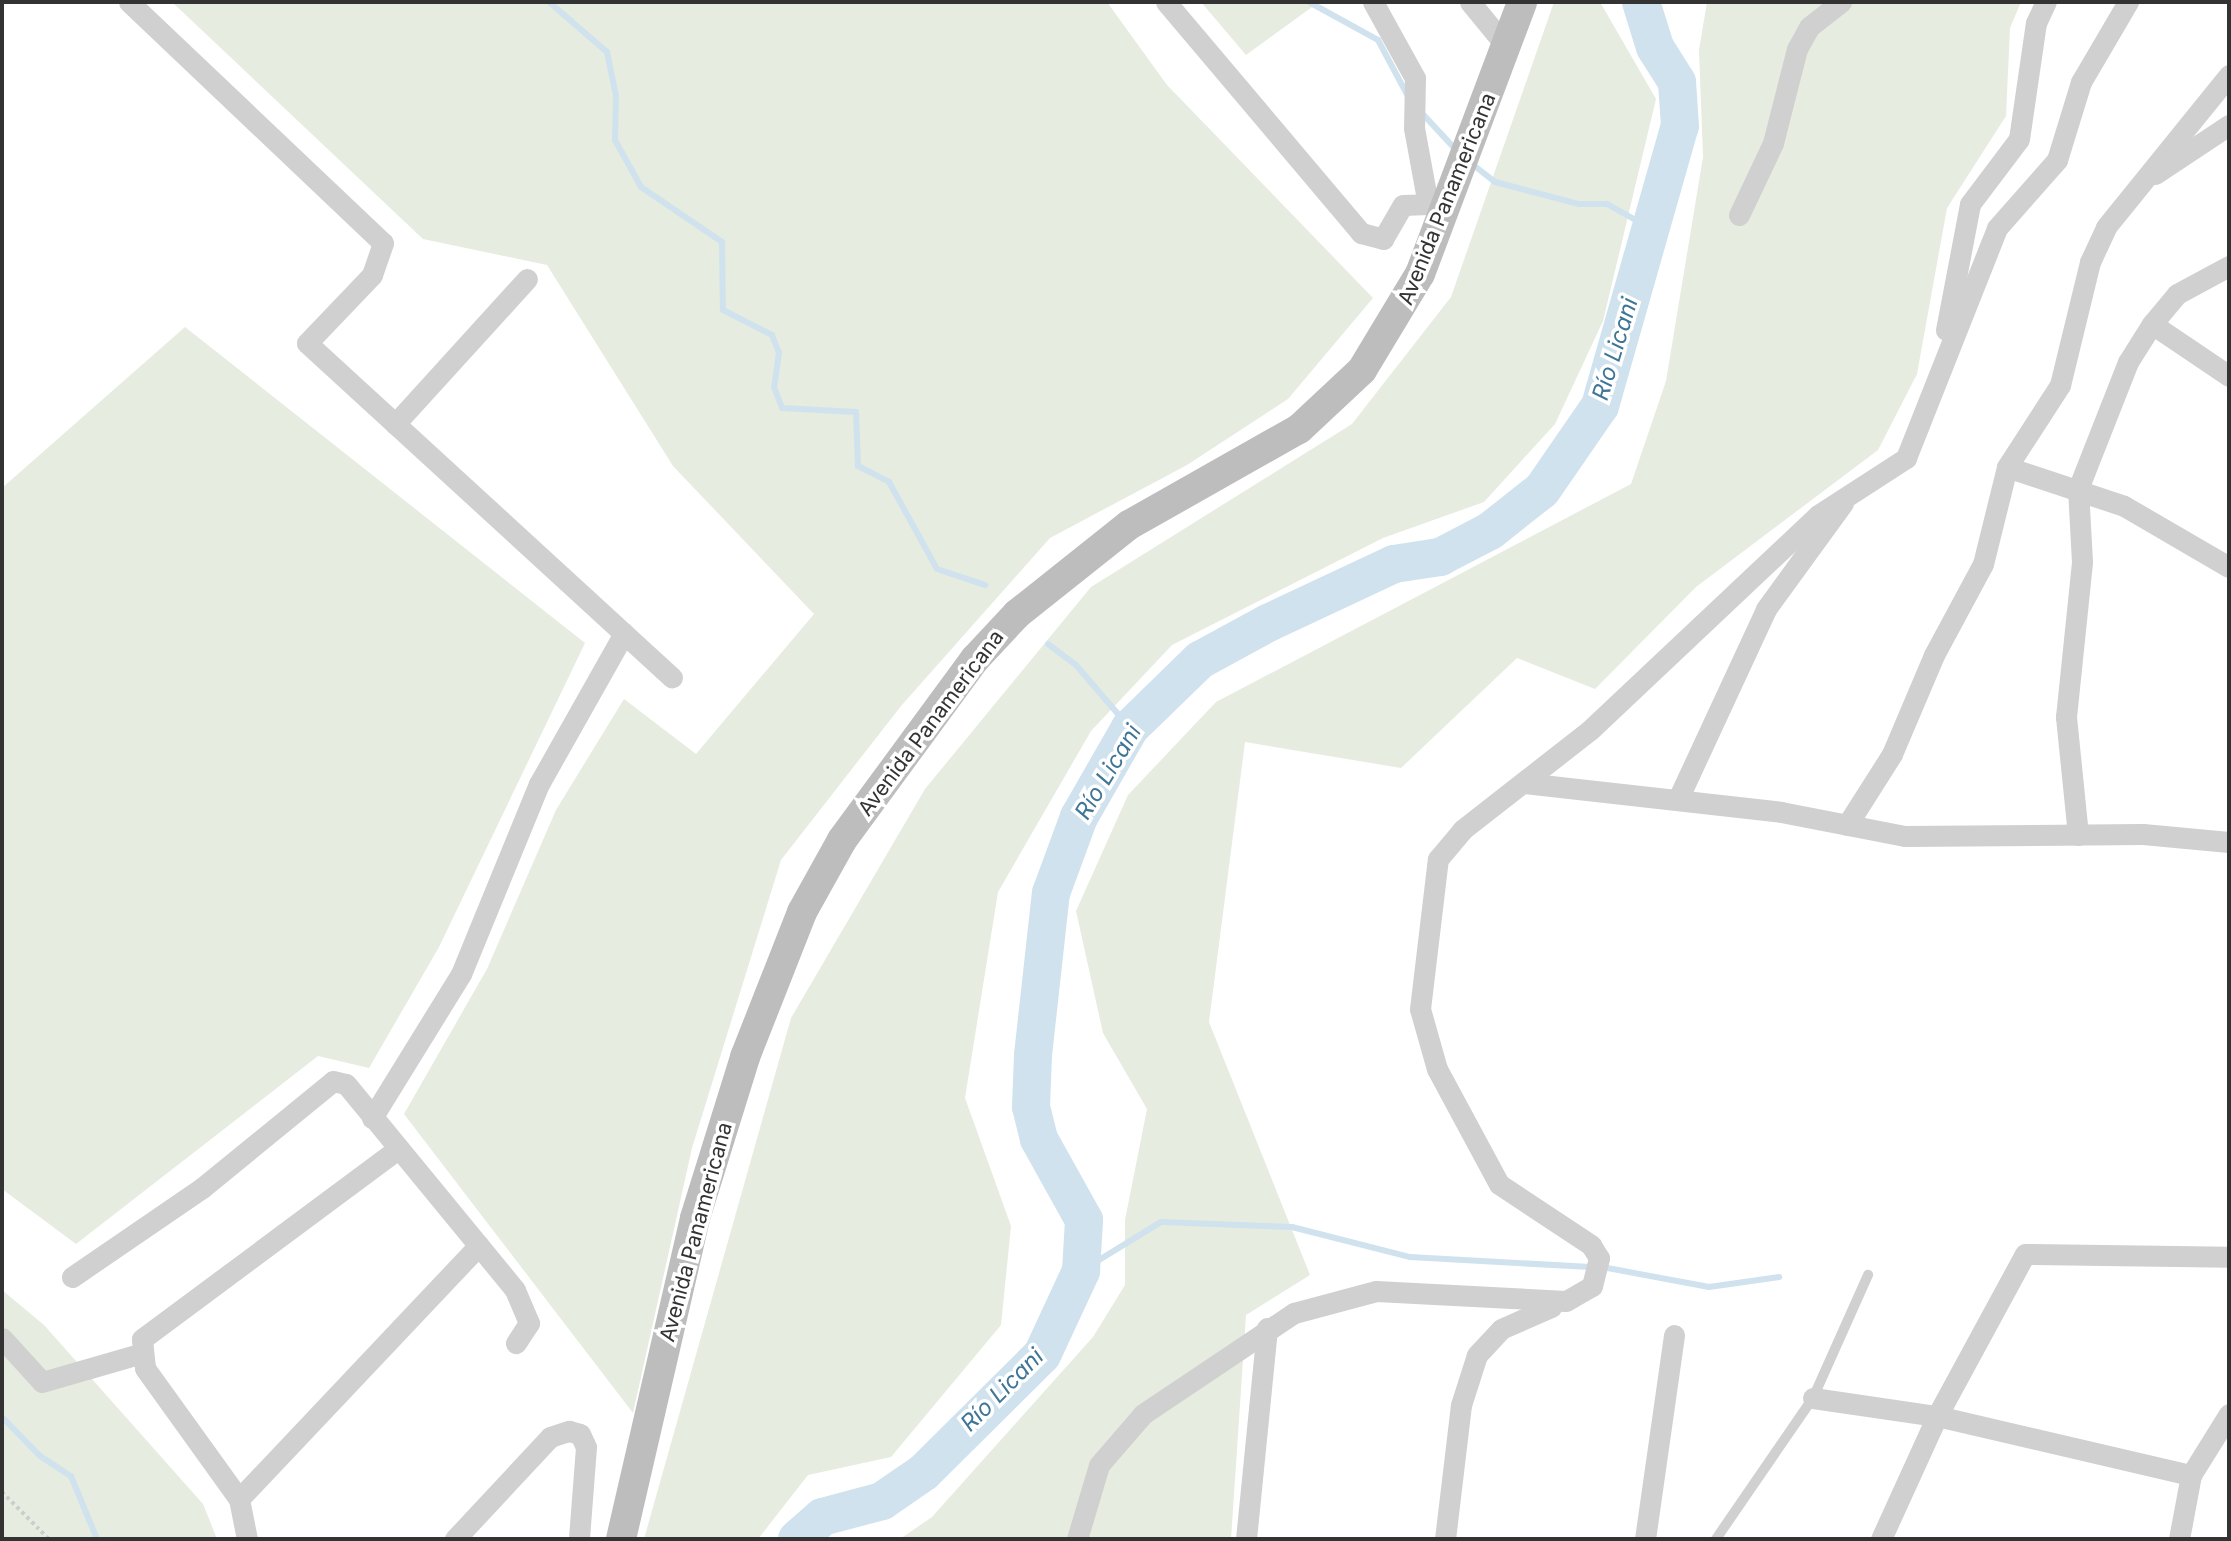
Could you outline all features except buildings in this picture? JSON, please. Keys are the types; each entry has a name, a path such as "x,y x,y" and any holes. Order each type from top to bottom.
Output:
{"main road":[{"name":"Avenida Panamericana","path":"621,1539 695,1218 745,1056 802,912 842,840 975,659 1017,614 1129,524 1299,429 1330,403 1387,337 1440,207 1474,136 1522,2"}],"street":[{"path":"129,2 383,243 372,275 307,343 672,677"},
{"path":"1166,2 1361,233 1383,239 1403,205 1440,207 1414,128 1415,78 1373,2"},
{"path":"1470,2 1507,47"},
{"path":"1739,215 1773,143 1797,49 1809,27 1841,2"},
{"path":"1940,377 1970,204 2020,139 2036,23 2046,2"},
{"path":"1445,1539 1461,1405 1477,1355 1501,1329 1566,1301 1592,1286 1599,1258 1574,1233 1516,1198 1481,1160 1437,1069 1420,1009 1438,859 1462,830 1590,730 1740,582 1852,491 1906,458 1997,228 2056,160 2081,82 2129,2"},
{"path":"1847,825 1892,754 1934,655 1983,565 2007,467 2060,385 2090,262 2140,184 2229,75"},
{"path":"2140,184 2229,125"},
{"path":"2078,835 2066,717 2082,562 2078,489 2123,374 2152,324 2177,294 2229,265"},
{"path":"395,424 527,279"},
{"path":"2152,324 2229,376"},
{"path":"2007,467 2124,506 2229,567"},
{"path":"1678,799 1766,609 1852,491"},
{"path":"372,1118 461,974 539,784 624,633"},
{"path":"1524,783 1678,799 1905,836 2078,835 2229,842"},
{"path":"72,1277 202,1188 333,1081 346,1084 479,1245 526,1307 529,1323 516,1343"},
{"path":"247,1539 239,1499 139,1354 142,1339 398,1149"},
{"path":"239,1499 479,1245"},
{"path":"1881,1539 1937,1416 2025,1254 2229,1256"},
{"path":"1077,1539 1099,1465 1143,1414 1267,1328 1318,1303 1376,1292 1566,1301"},
{"path":"1247,1539 1267,1328"},
{"path":"1644,1539 1674,1335"},
{"path":"2,1338 42,1382 139,1354"},
{"path":"1813,1398 1937,1416 2191,1475"},
{"path":"2179,1539 2191,1475 2229,1414"},
{"path":"455,1539 550,1437 569,1431 580,1434 586,1447 579,1539"}],"lane":[{"path":"1716,1539 1813,1398 1868,1275"}],"path":[{"path":"2,1492 49,1539"}],"shaded area":[{"path":"172,2 1107,2 1167,85 1373,298 1288,399 1187,465 1050,538 901,706 781,860 692,1148 633,1413 404,1114 487,969 556,810 624,699 696,754 814,614 673,466 547,265 423,239"},
{"path":"1201,2 1319,2 1246,55"},
{"path":"1554,2 1600,2 1656,99 1603,321 1555,424 1484,502 1383,538 1172,645 1091,731 998,892 965,1098 1011,1226 1001,1325 891,1457 808,1475 758,1539 644,1539 791,1018 925,789 1091,587 1352,424 1451,297"},
{"path":"1707,2 2021,2 2010,28 2006,116 1947,208 1917,374 1878,450 1696,587 1595,689 1517,658 1401,768 1245,742 1209,1022 1310,1275 1246,1315 1231,1539 900,1539 932,1517 1093,1337 1125,1285 1125,1220 1147,1109 1103,1033 1076,911 1128,795 1216,702 1631,484 1666,381 1703,157 1699,50"},
{"path":"185,327 585,643 439,947 369,1068 318,1056 76,1244 2,1189 2,488"},
{"path":"2,1290 44,1325 203,1504 217,1539 2,1539"}],"waterway":[{"path":"549,2 607,52 616,96 615,140 641,187 722,242 723,310 772,335 779,353 774,387 782,408 856,412 858,466 889,482 937,569 985,585"},
{"path":"1309,2 1378,40 1409,98"},
{"name":"Río Licani","path":"797,1539 822,1517 882,1501 924,1472 1042,1355 1081,1271 1084,1220 1039,1139 1031,1107 1033,1055 1051,893 1079,817 1130,728 1200,660 1268,623 1394,564 1440,557 1490,531 1542,490 1600,406 1680,126 1677,82 1655,47 1641,2"},
{"path":"1420,111 1458,152"},
{"path":"1472,164 1495,182 1579,204 1607,204 1652,229"},
{"path":"1048,644 1076,665 1130,728"},
{"path":"1081,1271 1161,1222 1292,1227 1410,1257 1591,1267"},
{"path":"1602,1267 1709,1287 1779,1277"},
{"path":"2,1417 40,1456 71,1476 97,1539"}]}
